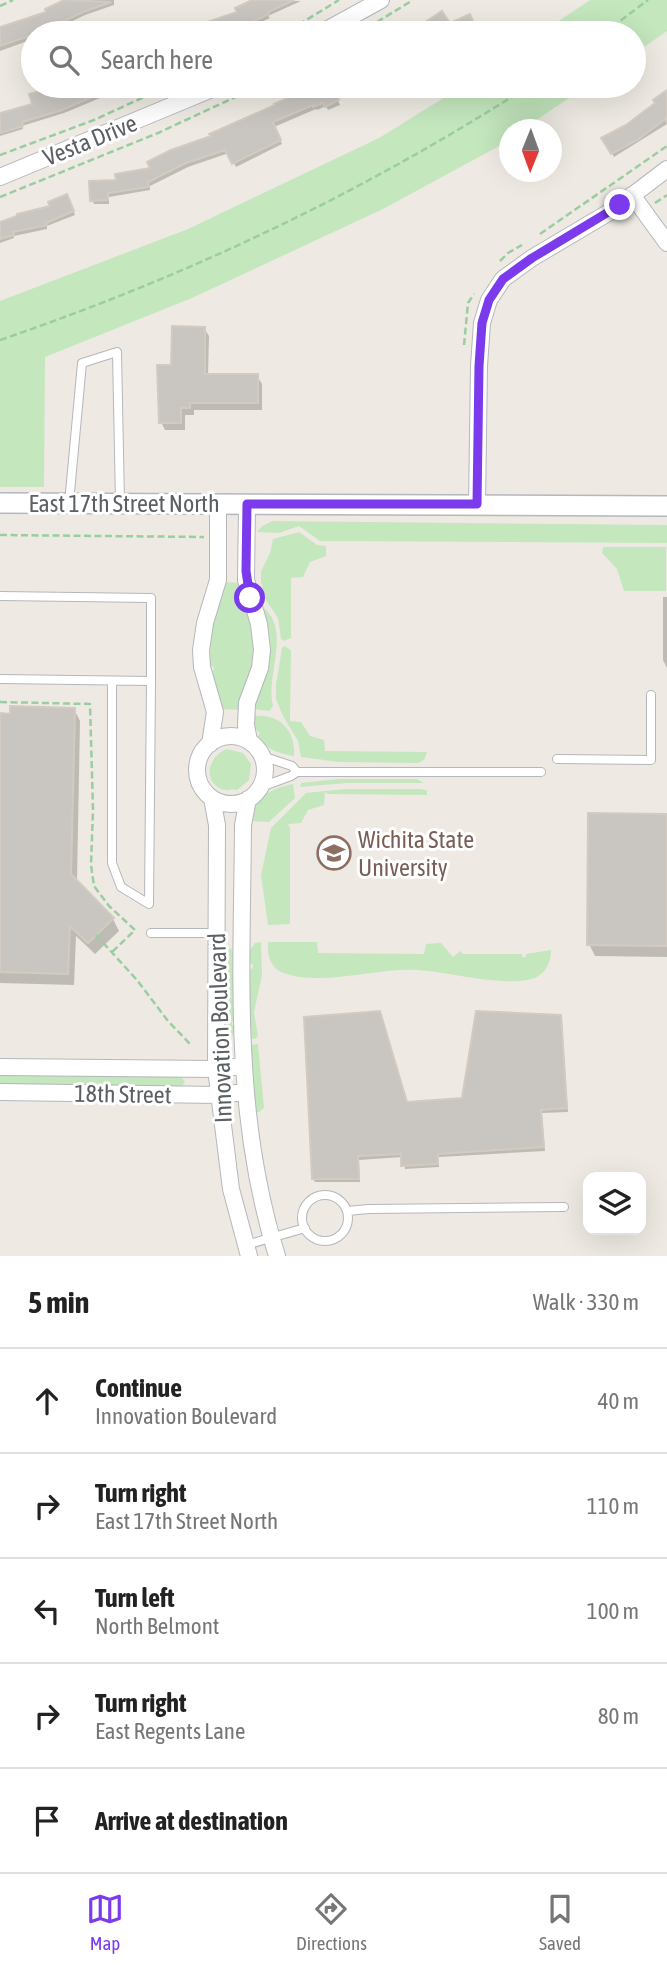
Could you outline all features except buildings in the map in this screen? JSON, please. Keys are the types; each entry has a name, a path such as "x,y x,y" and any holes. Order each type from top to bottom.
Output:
{"street":[{"path":"343,21 381,0"},
{"name":"Vesta Drive","path":"0,177 190,98"},
{"path":"477,504 479,366 482,323 489,300 503,279 532,258 613,209 667,169"},
{"path":"632,195 667,243"},
{"name":"East 17th Street North","path":"0,503 667,506"},
{"name":"Innovation Boulevard","path":"218,504 218,580 206,616 201,650 202,667 215,712 210,744 203,751 197,771 204,790 212,797 217,825 216,1069 231,1189 248,1250"},
{"path":"247,504 246,580 259,624 262,650 260,668 247,703 246,725 249,741"},
{"path":"210,744 225,737 249,741 262,756 265,771 261,787 248,799 230,804 212,797"},
{"name":"Innovation Boulevard","path":"248,799 243,825 241,1042 248,1127 256,1179 277,1256"},
{"name":"18th Street","path":"0,1067 216,1069 243,1066"},
{"name":"18th Street","path":"0,1092 219,1096 245,1092"}],"lane":[{"path":"69,503 82,363 117,352 120,503"},
{"path":"0,596 151,598 149,904 121,887 112,863 112,681"},
{"path":"0,679 151,681"},
{"path":"557,759 651,760 652,695"},
{"path":"262,756 292,766 297,772"},
{"path":"261,787 297,772 541,772"},
{"path":"151,933 216,933"},
{"path":"326,1195 339,1200 347,1211 348,1219 344,1232 332,1240 316,1239 304,1228 303,1213 306,1206 318,1196 326,1195"},
{"path":"347,1211 564,1207"},
{"path":"248,1250 304,1228"}],"path":[{"path":"0,6 13,0"},
{"path":"305,21 339,0"},
{"path":"379,21 413,0"},
{"path":"620,21 648,0"},
{"path":"0,155 94,120 142,98"},
{"path":"0,197 158,133 233,98"},
{"path":"0,340 137,289 319,208 458,131 510,98"},
{"path":"536,237 667,146"},
{"path":"609,187 612,192"},
{"path":"652,205 667,195"},
{"path":"493,269 508,253 527,242"},
{"path":"464,347 468,303 480,285"},
{"path":"0,535 211,537"},
{"path":"0,702 90,704 91,865 94,886 109,906 135,930 112,952"},
{"path":"96,935 191,1045"}],"green space":[{"path":"590,0 667,0 667,31 646,46 646,21 559,21"},
{"path":"444,98 569,98 538,119 499,119 499,146 383,209 192,298 45,357 44,487 0,487 0,301 188,229 379,138"},
{"path":"273,521 667,525 667,543 320,541 299,526 279,533 257,532 262,526"},
{"path":"299,532 317,545 326,546 326,556 310,562 303,577 291,578 291,638 284,641 281,639 278,618 266,600 261,571 270,553 273,539"},
{"path":"603,547 666,547 666,591 624,591 617,569 602,553"},
{"path":"224,582 239,583 252,629 254,650 251,673 240,710 221,709 211,671 214,670 213,666 210,666 211,626"},
{"path":"263,607 276,628 277,641 271,694 273,706 269,711 254,709 270,656 269,631"},
{"path":"284,646 291,650 290,721 301,722 310,736 324,740 325,751 427,752 424,760 418,763 339,762 301,757 298,741 276,699"},
{"path":"254,716 271,717 284,725 292,738 294,756 265,745 258,736 260,733 255,729"},
{"path":"227,749 243,753 251,764 249,780 237,790 221,789 211,779 212,762"},
{"path":"338,779 417,779 424,783 347,783 300,787 301,783"},
{"path":"293,784 295,798 269,822 251,821 256,805 265,795 277,788"},
{"path":"345,789 420,789 427,790 427,795 325,792 324,805 308,810 301,823 288,824 290,924 268,925 261,875 271,828 306,793"},
{"path":"261,942 262,975 254,1012 258,1036 255,1039 249,1038 250,970 253,968 250,963 250,950 255,943"},
{"path":"268,942 317,942 318,953 424,954 426,944 441,943 453,957 460,951 463,954 522,954 522,957 526,957 526,954 551,950 544,971 537,977 520,981 491,980 418,970 315,978 299,977 275,968 269,956"},
{"path":"230,948 234,952 235,1020 232,1025 235,1026 235,1033 230,1038 223,1035 224,957"},
{"path":"258,1044 264,1108 253,1112 249,1045"},
{"path":"0,1073 181,1076 185,1082 180,1088 0,1086"}],"place":[{"name":"Wichita State University","path":"334,853"}],"route":[{"path":"250,598 246,580 247,504 477,504 479,366 482,323 489,300 503,279 532,258 620,205"}]}
